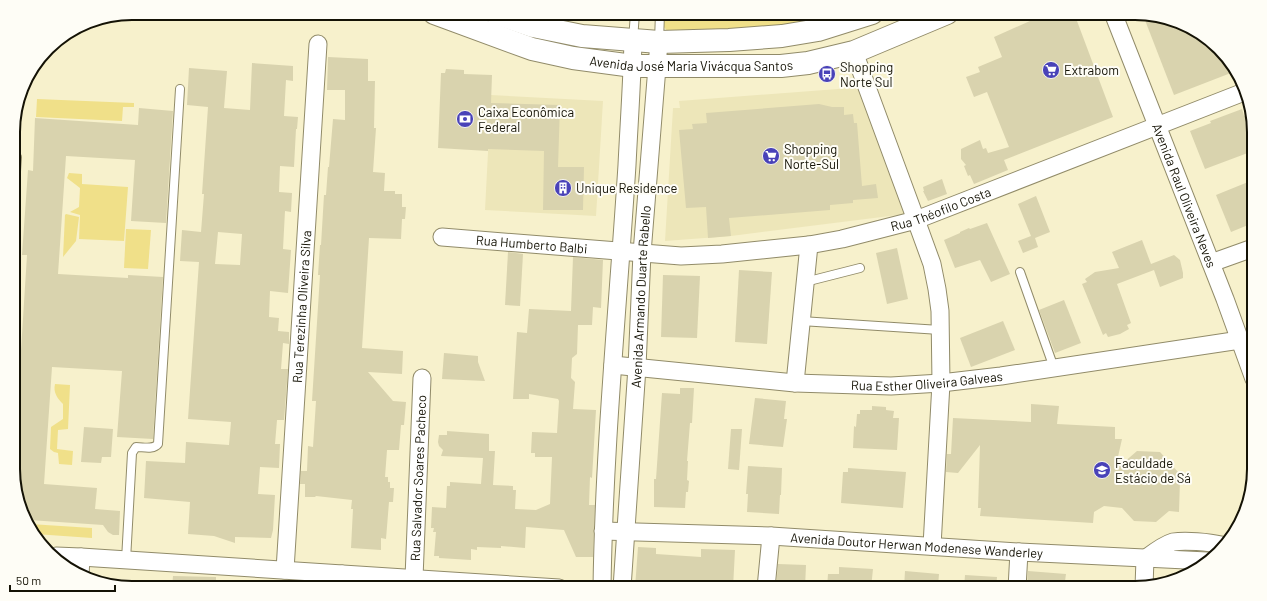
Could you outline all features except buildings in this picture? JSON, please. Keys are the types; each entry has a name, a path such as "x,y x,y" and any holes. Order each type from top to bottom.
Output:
{"main road":[{"name":"Avenida José Maria Vivácqua Santos","path":"453,20 532,49 573,58 633,66 781,66 808,63 854,52 930,20"},
{"name":"Avenida José Maria Vivácqua Santos","path":"515,20 532,26 582,36 659,42 729,40 782,36 818,30 850,20"}],"street":[{"name":"Avenida Raul Oliveira Neves","path":"1117,20 1247,360"},
{"name":"Avenida Armando Duarte Rabello","path":"602,581 603,531 613,365 622,250 633,66 633,41"},
{"name":"Avenida Armando Duarte Rabello","path":"622,581 637,367 642,253 659,42"},
{"name":"Rua Terezinha Oliveira Silva","path":"285,570 318,44"},
{"path":"854,52 932,264 938,296 941,383 932,546"},
{"name":"Rua Théofilo Costa","path":"622,250 681,256 722,254 809,246 842,239 916,220 1240,94"},
{"name":"Rua Humberto Balbi","path":"442,237 622,250"},
{"path":"795,383 809,246"},
{"path":"1211,264 1247,250"},
{"name":"Rua Esther Oliveira Galveas","path":"613,365 795,383 883,386 941,383 1001,376 1240,340"},
{"name":"Rua Salvador Soares Pacheco","path":"414,578 422,378"},
{"path":"603,531 625,532"},
{"name":"Avenida Doutor Herwan Modenese Wanderley","path":"625,532 771,536 1019,552 1199,561"},
{"path":"767,581 771,536"},
{"path":"1144,581 1145,559 1166,545 1173,542 1208,542 1217,544"},
{"path":"1017,581 1019,552"},
{"path":"62,556 285,570 342,581 414,578 458,581"},
{"path":"80,568 81,557"}],"lane":[{"name":"Avenida Armando Duarte Rabello","path":"633,41 634,20"},
{"name":"Avenida Armando Duarte Rabello","path":"659,42 660,20"},
{"path":"126,560 132,453 136,447 152,448 158,444 180,89"},
{"path":"805,282 860,268"},
{"path":"1020,272 1054,368"},
{"path":"801,321 940,330"}],"shaded area":[{"path":"663,20 811,20 782,26 670,34 663,26"},
{"name":"Shopping Norte-Sul","path":"864,87 906,214 731,236 665,241 673,108 680,108 679,101"},
{"path":"491,95 603,101 596,216 485,210"},
{"path":"37,99 134,103 134,107 123,107 122,121 36,117"},
{"path":"69,173 82,174 82,184 128,187 124,241 79,239 80,215 70,212 79,207 80,188 67,178"},
{"path":"65,215 79,217 76,241 63,257"},
{"path":"126,229 151,230 148,269 124,268"},
{"path":"55,384 70,385 68,429 58,430 57,449 73,451 72,465 59,464 58,453 50,449 51,427 63,419 63,404 56,395"},
{"path":"35,524 92,528 92,538 41,534"}],"place":[{"name":"Extrabom","path":"1051,70"},
{"name":"Shopping Norte Sul","path":"827,74"},
{"name":"Caixa Econômica Federal","path":"465,119"},
{"name":"Shopping Norte-Sul","path":"771,156"},
{"name":"Unique Residence","path":"563,188"},
{"name":"Faculdade Estácio de Sá","path":"1102,470"}]}
